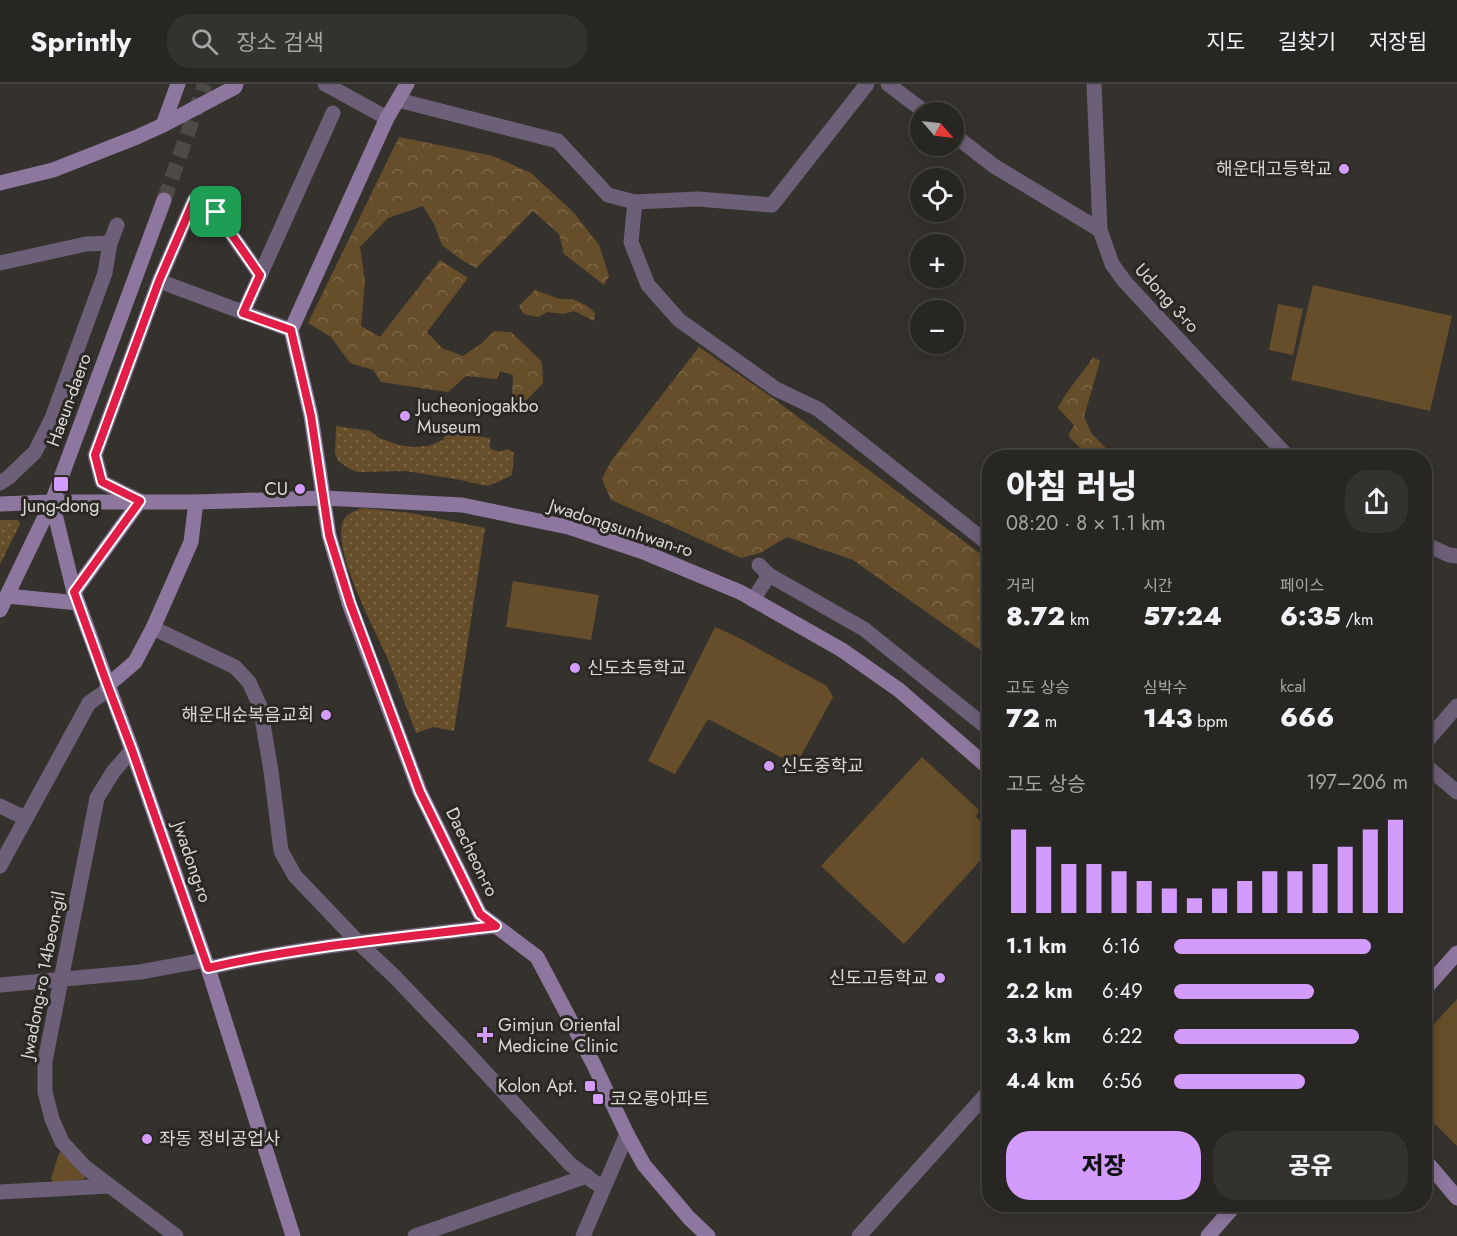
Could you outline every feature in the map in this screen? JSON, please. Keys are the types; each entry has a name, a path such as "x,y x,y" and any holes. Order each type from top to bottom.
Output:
{"street":[{"path":"163,125 178,84"},
{"path":"0,183 53,170 137,137 235,87 236,84"},
{"path":"325,84 387,118"},
{"path":"159,281 291,330 387,118 407,84"},
{"path":"398,100 558,141 608,195 635,202 698,199 772,205 867,84"},
{"path":"888,84 912,102"},
{"name":"Udong 3-ro","path":"1094,84 1100,230 1112,264 1125,282 1282,450"},
{"path":"243,313 333,113"},
{"path":"964,143 994,166 1100,230"},
{"name":"Haeun-daero","path":"4,603 52,502 164,200"},
{"path":"4,603 76,597 140,501 102,482 95,455 159,281 194,200 216,212 260,275"},
{"path":"635,202 631,242 648,285 679,320 776,389 818,410 982,539"},
{"path":"0,483 35,452 52,418 105,273 110,243 117,225"},
{"path":"0,263 86,244 110,243"},
{"name":"Daecheon-ro","path":"291,330 311,416 329,535 350,603 420,792 480,914 537,957 644,1165 688,1218 708,1236"},
{"name":"Jwadongsunhwan-ro","path":"0,504 324,498 462,505 568,527 646,553 740,592 842,650 899,690 982,762"},
{"name":"Jwadong-ro","path":"52,502 76,597 206,964 293,1236"},
{"path":"0,866 89,703 135,662 153,628 191,542 196,502"},
{"path":"1432,547 1457,556"},
{"path":"753,600 764,570 864,629 982,724"},
{"path":"153,628 235,667 249,682 260,706 272,771 281,851 295,876 462,1047 570,1164 603,1187"},
{"path":"1432,734 1457,706"},
{"name":"Jwadong-ro 14beon-gil","path":"132,750 112,772 97,798 45,1061 45,1092 52,1119 62,1142 85,1167 176,1236"},
{"path":"1432,771 1457,792"},
{"path":"0,806 25,818"},
{"path":"0,985 140,972 496,926"},
{"path":"1432,982 1457,952"},
{"path":"859,1236 982,1099"},
{"path":"583,1236 627,1134"},
{"path":"1432,1168 1457,1198"},
{"path":"415,1236 587,1176"},
{"path":"0,1192 110,1186"},
{"path":"1209,1236 1229,1212"}],"green space":[{"path":"399,137 493,156 531,173 574,213 599,245 609,276 604,285 564,254 559,234 533,211 476,268 442,245 434,224 423,206 388,218 360,247 365,282 361,326 380,337 440,260 468,278 427,332 442,348 463,356 482,343 494,331 511,332 542,362 543,383 524,403 512,398 513,375 500,371 497,379 466,376 448,392 381,382 373,370 350,363 331,337 308,323"},
{"path":"1313,285 1452,316 1430,411 1291,380"},
{"path":"535,290 560,299 572,299 586,305 595,313 594,321 574,311 564,314 547,312 538,317 524,314 519,306"},
{"path":"1278,304 1303,309 1293,355 1269,350"},
{"path":"699,347 766,393 982,555 982,651 853,560 787,537 760,553 741,558 611,500 602,479 611,461"},
{"path":"1093,357 1100,361 1084,417 1092,434 1108,450 1082,450 1069,437 1074,425 1058,408"},
{"path":"336,426 370,431 379,438 413,447 428,446 443,440 446,432 490,438 490,448 499,451 508,449 514,453 512,475 487,486 406,471 358,472 338,461 335,453"},
{"path":"362,508 411,513 485,528 454,731 433,727 416,733 386,655 356,590 341,538 343,521 352,512"},
{"path":"0,520 18,520 20,524 0,564"},
{"path":"513,581 599,595 591,640 506,627"},
{"path":"715,627 827,686 833,697 796,765 708,719 675,774 648,761"},
{"path":"922,757 979,810 976,817 982,823 982,859 904,944 821,866"},
{"path":"1457,999 1457,1146 1432,1121 1432,1026"},
{"path":"60,1151 85,1176 85,1179 55,1184 52,1181"}],"tunnel":[{"path":"164,200 205,84"}],"place":[{"name":"해운대고등학교","path":"1344,169"},
{"name":"Jucheonjogakbo Museum","path":"405,416"},
{"name":"Jung-dong","path":"61,484"},
{"name":"CU","path":"300,489"},
{"name":"신도초등학교","path":"575,668"},
{"name":"해운대순복음교회","path":"326,715"},
{"name":"신도중학교","path":"769,766"},
{"name":"신도고등학교","path":"940,978"},
{"name":"Gimjun Oriental Medicine Clinic","path":"485,1035"},
{"name":"Kolon Apt.","path":"590,1086"},
{"name":"코오롱아파트","path":"598,1099"},
{"name":"좌동 정비공업사","path":"147,1139"}],"route":[{"path":"194,200 216,212 260,275 243,313 291,330 311,416 329,535 350,603 420,792 480,914 496,926 254,957 208,968 74,592 140,501 102,482 95,455 159,281 194,200"}]}
